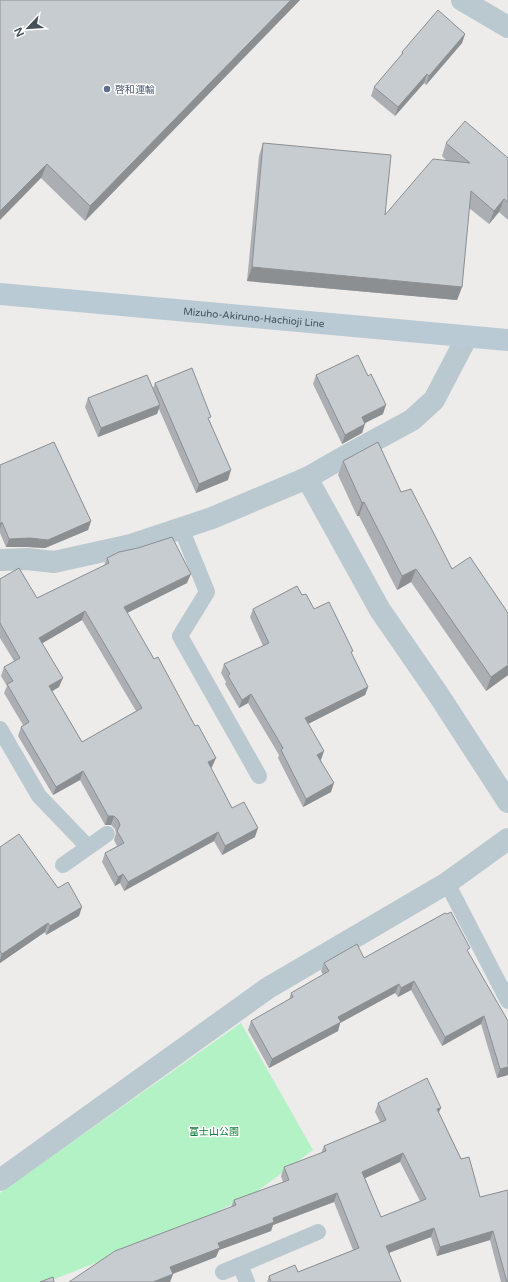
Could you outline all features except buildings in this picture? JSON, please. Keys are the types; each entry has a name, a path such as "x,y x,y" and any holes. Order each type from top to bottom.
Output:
{"main road":[{"name":"Mizuho-Akiruno-Hachioji Line","path":"0,294 508,340"}],"street":[{"path":"462,0 508,26"},
{"path":"0,560 27,559 54,562 131,545 212,518 307,478 412,420 434,400 467,337"},
{"path":"307,478 380,610 438,694 508,802"},
{"path":"0,1180 268,988 447,883 508,839"}],"lane":[{"path":"181,528 207,592 180,636 259,776"},
{"path":"0,729 39,796 88,847"},
{"path":"63,865 107,834"},
{"path":"447,883 508,1002"},
{"path":"223,1272 318,1232"},
{"path":"240,1265 247,1282"}],"green space":[{"name":"富士山公園","path":"241,1023 313,1150 255,1193 177,1231 47,1282 0,1282 0,1193"}],"place":[{"name":"啓和運輸","path":"107,89"}]}
